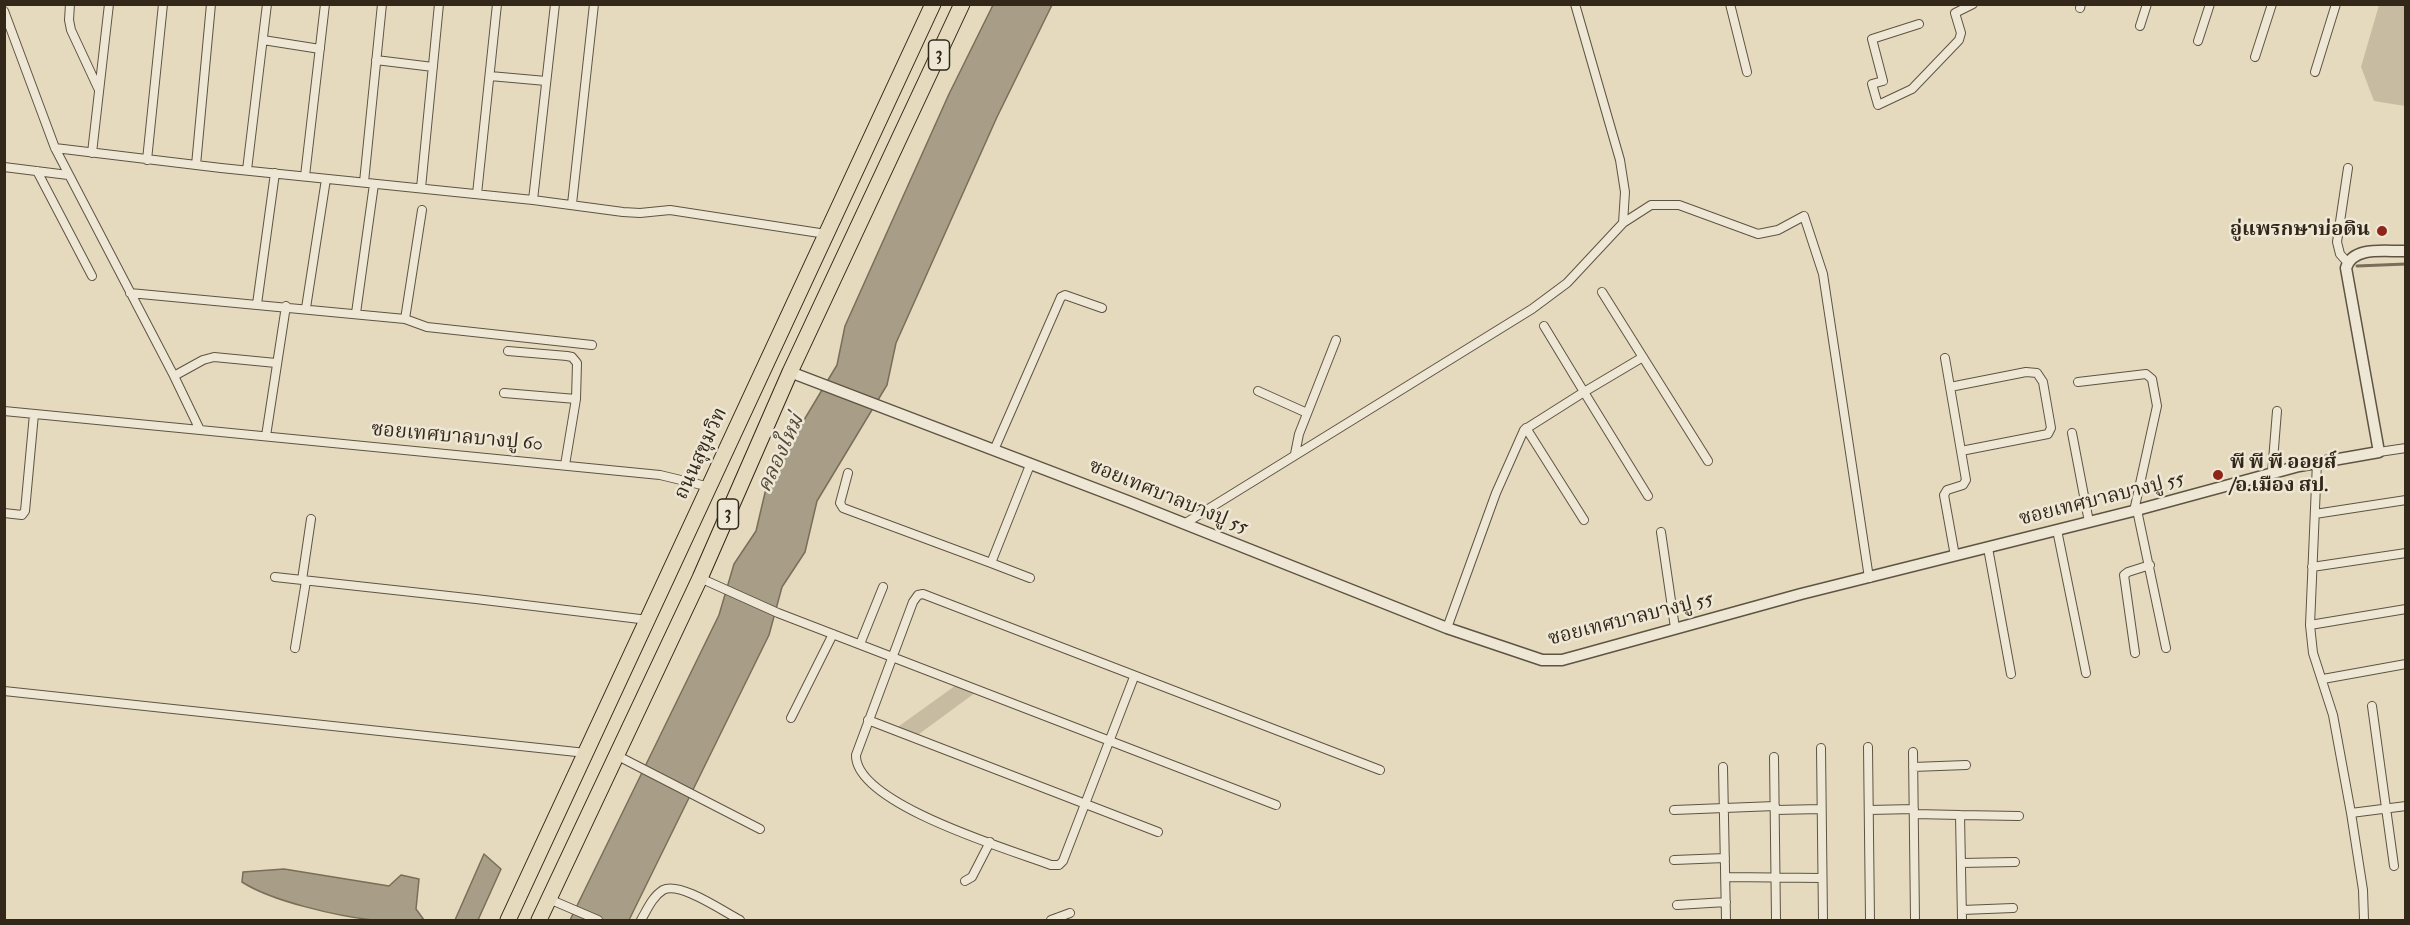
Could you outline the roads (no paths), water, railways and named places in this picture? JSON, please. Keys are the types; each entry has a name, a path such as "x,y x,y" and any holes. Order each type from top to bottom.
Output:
{"highway":[{"name":"ถนนสุขุมวิท","path":"508,921 933,4"},
{"name":"3","path":"539,921 700,578 790,372 962,4"},
{"path":"892,95 915,106"}],"street":[{"path":"70,4 71,30 98,89"},
{"path":"92,153 109,4"},
{"path":"147,160 163,4"},
{"path":"196,165 211,4"},
{"path":"247,170 267,4"},
{"path":"304,176 325,4"},
{"path":"364,182 382,4"},
{"path":"421,188 439,4"},
{"path":"477,194 497,4"},
{"path":"533,200 555,4"},
{"path":"572,204 594,4"},
{"path":"1575,4 1620,160 1625,192 1623,223"},
{"path":"1730,4 1747,72"},
{"path":"1919,24 1872,39 1883,81 1872,84 1878,105 1912,89 1959,40 1961,33 1955,13 1973,4"},
{"path":"2140,26 2147,4"},
{"path":"2198,41 2210,4"},
{"path":"2255,57 2272,4"},
{"path":"2315,72 2336,4"},
{"path":"5,8 55,148 200,430"},
{"path":"263,40 320,49"},
{"path":"376,60 433,67"},
{"path":"490,76 546,81"},
{"path":"55,148 640,213 670,210 826,234"},
{"path":"4,167 68,175"},
{"path":"2348,168 2337,242 2340,254 2348,262"},
{"path":"38,171 92,276"},
{"path":"257,304 275,173"},
{"path":"306,308 326,178"},
{"path":"356,314 374,183"},
{"path":"1184,524 1545,300 1567,283 1623,223 1639,211 1661,203 1689,208 1758,234 1778,230 1804,216 1823,274 1869,578"},
{"path":"405,319 422,210"},
{"path":"2379,452 2347,273 2348,262 2362,252 2406,251"},
{"path":"1602,292 1708,461"},
{"path":"130,293 405,319 427,327 592,345"},
{"path":"994,450 1061,297 1065,295 1102,308"},
{"path":"266,436 286,306"},
{"path":"1544,326 1647,496"},
{"path":"1295,454 1299,434 1336,340"},
{"path":"508,351 572,357 579,368 565,465"},
{"path":"174,376 203,360 214,357 276,363"},
{"path":"1447,628 1496,493 1526,428 1642,357"},
{"path":"1945,358 1965,482 1947,490 1944,495 1955,556"},
{"name":"ซอยเทศบาลบางปู 55","path":"790,372 1447,628 1531,657 1551,661 2272,473 2317,462 2406,448"},
{"path":"1950,387 2026,372 2037,373 2043,382 2051,428 2048,434 1961,451"},
{"path":"2078,382 2146,374 2152,379 2157,406 2136,510 2150,565 2166,648"},
{"path":"1258,391 1307,413"},
{"path":"504,393 576,399"},
{"name":"ซอยเทศบาลบางปู 60","path":"4,411 660,475 710,487"},
{"path":"2272,473 2277,411"},
{"path":"4,513 22,515 25,511 33,414"},
{"path":"1526,428 1584,520"},
{"path":"2073,433 2089,522"},
{"path":"2317,462 2310,625 2313,653 2333,715 2351,813 2363,890 2364,921"},
{"path":"991,563 1030,465"},
{"path":"848,473 840,503 843,508 1030,578"},
{"path":"2315,514 2406,500"},
{"path":"295,648 311,519"},
{"path":"2057,530 2085,673"},
{"path":"1661,532 1675,628"},
{"path":"1988,548 2011,674"},
{"path":"2312,567 2406,553"},
{"path":"2135,653 2124,575 2150,565"},
{"path":"275,577 648,620"},
{"path":"700,578 778,613 1276,805"},
{"path":"860,645 883,587"},
{"path":"1134,677 1063,861 1059,865 1050,865 912,812 857,768 856,755 868,720 913,602 918,595 923,594 1380,771"},
{"path":"2310,625 2406,609"},
{"path":"791,718 833,634"},
{"path":"2323,679 2406,664"},
{"path":"4,691 587,753"},
{"path":"2372,706 2394,866"},
{"path":"868,720 1158,832"},
{"path":"1868,747 1870,921"},
{"path":"1821,748 1823,921"},
{"path":"1913,752 1915,921"},
{"path":"616,755 760,829"},
{"path":"1774,757 1776,921"},
{"path":"1913,767 1966,765"},
{"path":"1723,767 1726,921"},
{"path":"2351,813 2406,806"},
{"path":"1674,810 1821,809"},
{"path":"1869,810 2019,816"},
{"path":"1960,814 1962,921"},
{"path":"965,880 972,877 990,842"},
{"path":"1674,860 1725,858"},
{"path":"1961,863 2015,862"},
{"path":"1725,877 1822,878"},
{"path":"641,921 656,896 667,888 690,893 740,921"},
{"path":"549,899 598,921"},
{"path":"1677,905 1726,902"},
{"path":"1962,910 2013,908"},
{"path":"1051,921 1070,913"}],"waterway":[{"path":"2357,266 2406,264"}],"place":[{"name":"อู่แพรกษาบ่อดิน","path":"2382,231"},
{"name":"พี พี พี ออยส์ /อ.เมือง สป.","path":"2218,475"}],"water label":[{"name":"คลองใหม่","path":"782,454"}]}
